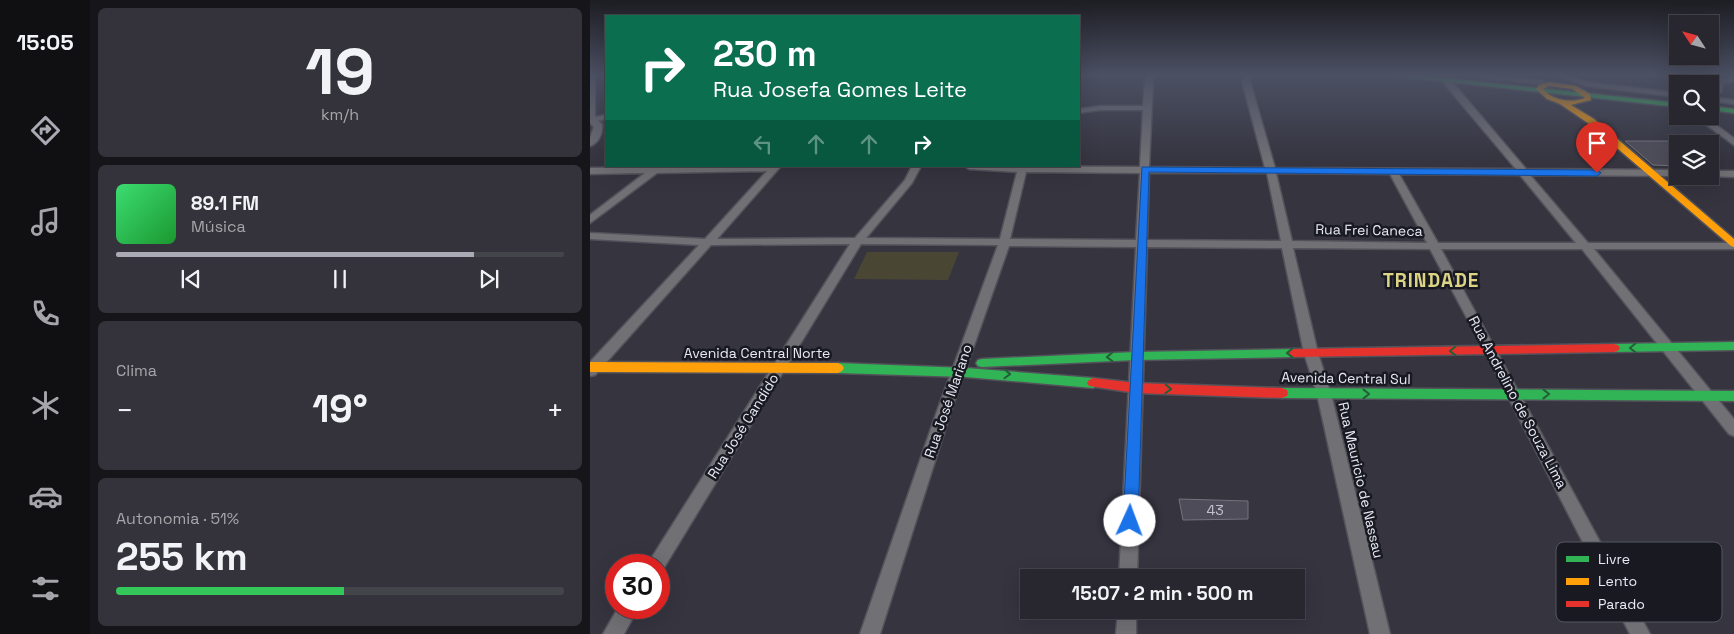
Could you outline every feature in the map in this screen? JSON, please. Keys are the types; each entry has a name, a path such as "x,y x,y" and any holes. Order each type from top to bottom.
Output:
{"main road":[{"path":"1564,104 1591,121 1734,245"},
{"path":"1588,104 1591,121"},
{"path":"1719,109 1734,111"},
{"name":"Avenida Central Sul","path":"959,368 1136,356 1734,346"},
{"name":"Avenida Central Norte","path":"591,368 959,368"},
{"name":"Avenida Central Sul","path":"959,368 1044,376 1136,388 1324,394 1734,396"}],"street":[{"path":"590,104 590,120"},
{"path":"1128,569 1147,104"},
{"name":"Rua Mauricio de Nassau","path":"1252,104 1271,171 1311,353 1324,394 1380,634"},
{"path":"1466,104 1585,246 1734,430"},
{"path":"1080,111 1100,108 1147,108"},
{"path":"590,120 605,117"},
{"path":"590,120 598,124 599,132 592,141"},
{"path":"1710,125 1734,142"},
{"path":"1716,129 1734,130"},
{"path":"590,171 657,168 776,167"},
{"path":"591,368 776,167"},
{"name":"Rua José Candido","path":"663,554 858,241 909,180 916,167"},
{"path":"996,167 1271,171 1669,173"},
{"path":"590,220 657,168"},
{"name":"Rua José Mariano","path":"870,634 959,368 1004,242 1022,168"},
{"name":"Rua Andrelino de Souza Lima","path":"1393,171 1491,350 1592,542"},
{"path":"1719,174 1734,174"},
{"name":"Rua Frei Caneca","path":"590,236 709,242 858,241 1434,246 1734,245"},
{"path":"613,634 622,619"},
{"path":"1126,634 1127,619"},
{"name":"Rua Andrelino de Souza Lima","path":"1634,622 1640,634"}],"shaded area":[{"path":"867,252 959,252 948,280 854,279"}],"building":[{"path":"1625,141 1669,141 1669,166 1653,165"},
{"path":"1179,499 1248,501 1248,519 1183,520"}],"traffic: fast":[{"path":"1719,109 1734,111"},
{"path":"1614,348 1734,346"},
{"path":"982,363 1136,356 1294,353"},
{"path":"838,368 966,372 1093,383"},
{"path":"1282,393 1734,396"}],"traffic: slow":[{"path":"1564,104 1591,121 1734,244"},
{"path":"590,367 838,368"}],"traffic: jam":[{"path":"1294,353 1614,348"},
{"path":"1093,383 1136,388 1282,393"}],"district":[{"name":"TRINDADE","path":"1431,280"}],"route":[{"path":"1130,521 1145,169 1597,173"}]}
